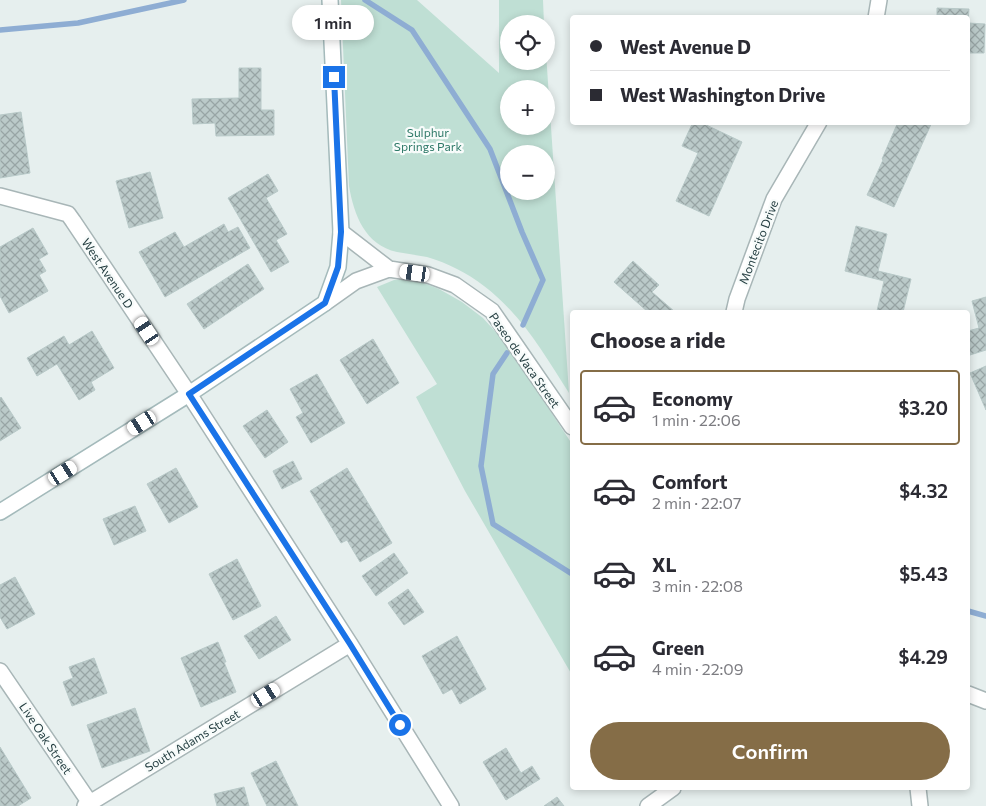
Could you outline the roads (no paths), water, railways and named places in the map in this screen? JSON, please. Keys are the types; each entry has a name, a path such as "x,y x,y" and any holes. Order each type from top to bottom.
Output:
{"street":[{"path":"325,303 338,267 341,232 330,0"},
{"path":"876,15 879,0"},
{"name":"Montecito Drive","path":"734,310 774,199 817,125"},
{"name":"West Avenue D","path":"0,196 68,214 73,220 189,394 350,644 451,806"},
{"name":"Paseo de Vaca Street","path":"341,232 389,269 428,275 455,285 492,311 570,423"},
{"path":"0,512 189,394 356,281 389,269"},
{"name":"South Adams Street","path":"89,805 350,644"},
{"name":"Live Oak Street","path":"0,671 89,805"},
{"path":"970,695 984,701"},
{"path":"648,806 671,790"},
{"path":"918,790 920,806"}],"waterway":[{"path":"0,30 78,23 184,0"},
{"path":"365,0 412,30 490,149 543,280 523,325"},
{"path":"507,353 493,374 481,466 493,524 570,573"},
{"path":"970,612 986,616"}],"park label":[{"name":"Sulphur Springs Park","path":"428,139"}]}
